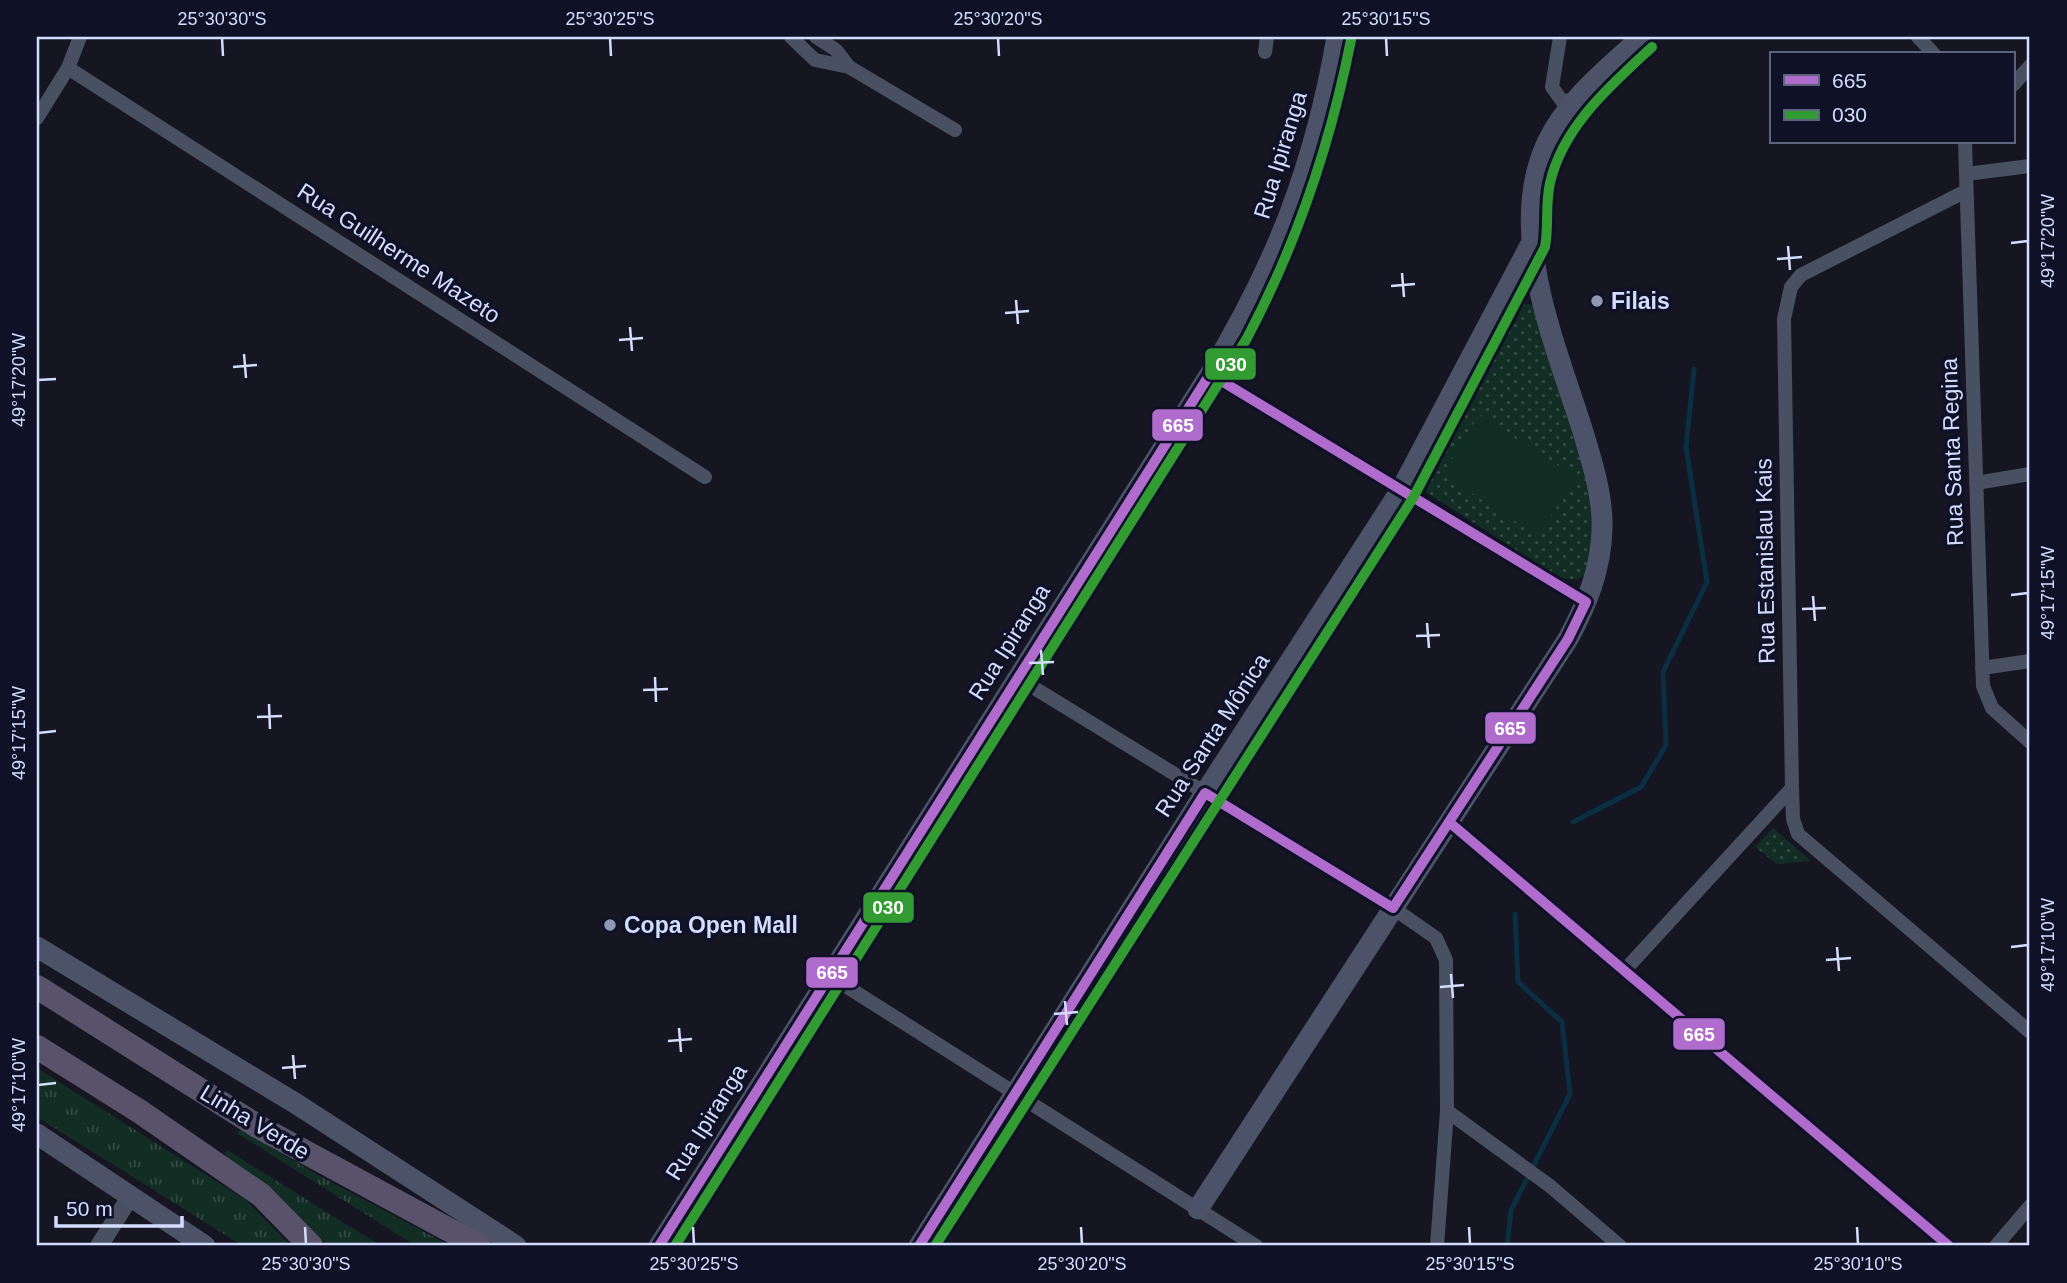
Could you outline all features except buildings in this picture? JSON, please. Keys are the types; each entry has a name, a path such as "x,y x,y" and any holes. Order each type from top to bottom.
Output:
{"highway":[{"name":"Linha Verde","path":"37,987 259,1127 480,1246"},
{"path":"37,1047 139,1111 261,1195 311,1246"}],"main road":[{"name":"Rua Ipiranga","path":"659,1246 1210,374 1256,293 1286,226 1319,126 1337,37"},
{"path":"1198,1209 1568,639 1586,602 1600,553 1599,495 1538,283 1532,242 1533,196 1547,144 1577,100 1642,37"},
{"name":"Rua Santa Mônica","path":"919,1246 1205,793 1401,490 1532,242"},
{"path":"37,947 295,1103 516,1246"},
{"path":"37,1134 205,1246"}],"street":[{"path":"37,118 68,68 80,37"},
{"path":"791,37 814,60 849,68 955,130"},
{"path":"816,37 836,50 849,68"},
{"path":"1265,52 1267,37"},
{"path":"1560,37 1553,80 1558,98 1567,102 1577,100"},
{"path":"1918,37 1932,52"},
{"path":"2014,84 2030,66"},
{"name":"Rua Guilherme Mazeto","path":"68,68 705,477"},
{"name":"Rua Santa Regina","path":"1965,144 1982,668 1986,697 1992,708 2030,742"},
{"path":"1966,174 2030,166"},
{"name":"Rua Estanislau Kais","path":"1966,191 1814,267 1791,287 1786,302 1793,818 1798,834 2030,1032"},
{"path":"1210,374 1586,602"},
{"path":"1976,483 2030,474"},
{"path":"1982,668 2030,661"},
{"path":"1018,678 1393,908 1436,938 1447,960 1447,1111 1437,1246"},
{"path":"1624,971 1792,788"},
{"path":"1449,822 1949,1246"},
{"path":"830,976 1256,1246"},
{"path":"1447,1111 1550,1186 1620,1246"},
{"path":"99,1246 130,1197"},
{"path":"1996,1246 2030,1206"}],"green space":[{"path":"1513,304 1532,305 1540,312 1580,442 1587,476 1591,542 1585,574 1577,580 1559,578 1417,486"},
{"path":"1479,415 1576,477 1538,536 1442,474"},
{"path":"1773,828 1811,861 1777,864 1755,847"},
{"path":"37,1068 246,1200 291,1246 243,1246 37,1117"},
{"path":"240,1129 318,1175 451,1246 416,1246 237,1133"},
{"path":"227,1150 381,1246 329,1246 224,1154"}],"waterway":[{"path":"1573,822 1641,787 1666,745 1663,672 1707,582 1686,447 1694,369"},
{"path":"1507,1246 1511,1210 1570,1094 1562,1022 1518,982 1515,914"}],"transit line":[{"name":"030","path":"675,1246 1246,340 1281,268 1310,194 1333,118 1351,40"},
{"name":"030","path":"935,1246 1413,498 1545,247 1550,183 1556,162 1566,143 1590,108 1652,47"},
{"name":"665","path":"659,1246 1210,374 1586,602 1568,639 1393,908 1205,793 919,1246"},
{"name":"665","path":"1449,822 1949,1246"}],"place":[{"name":"Filais","path":"1597,301"},
{"name":"Copa Open Mall","path":"610,925"}]}
